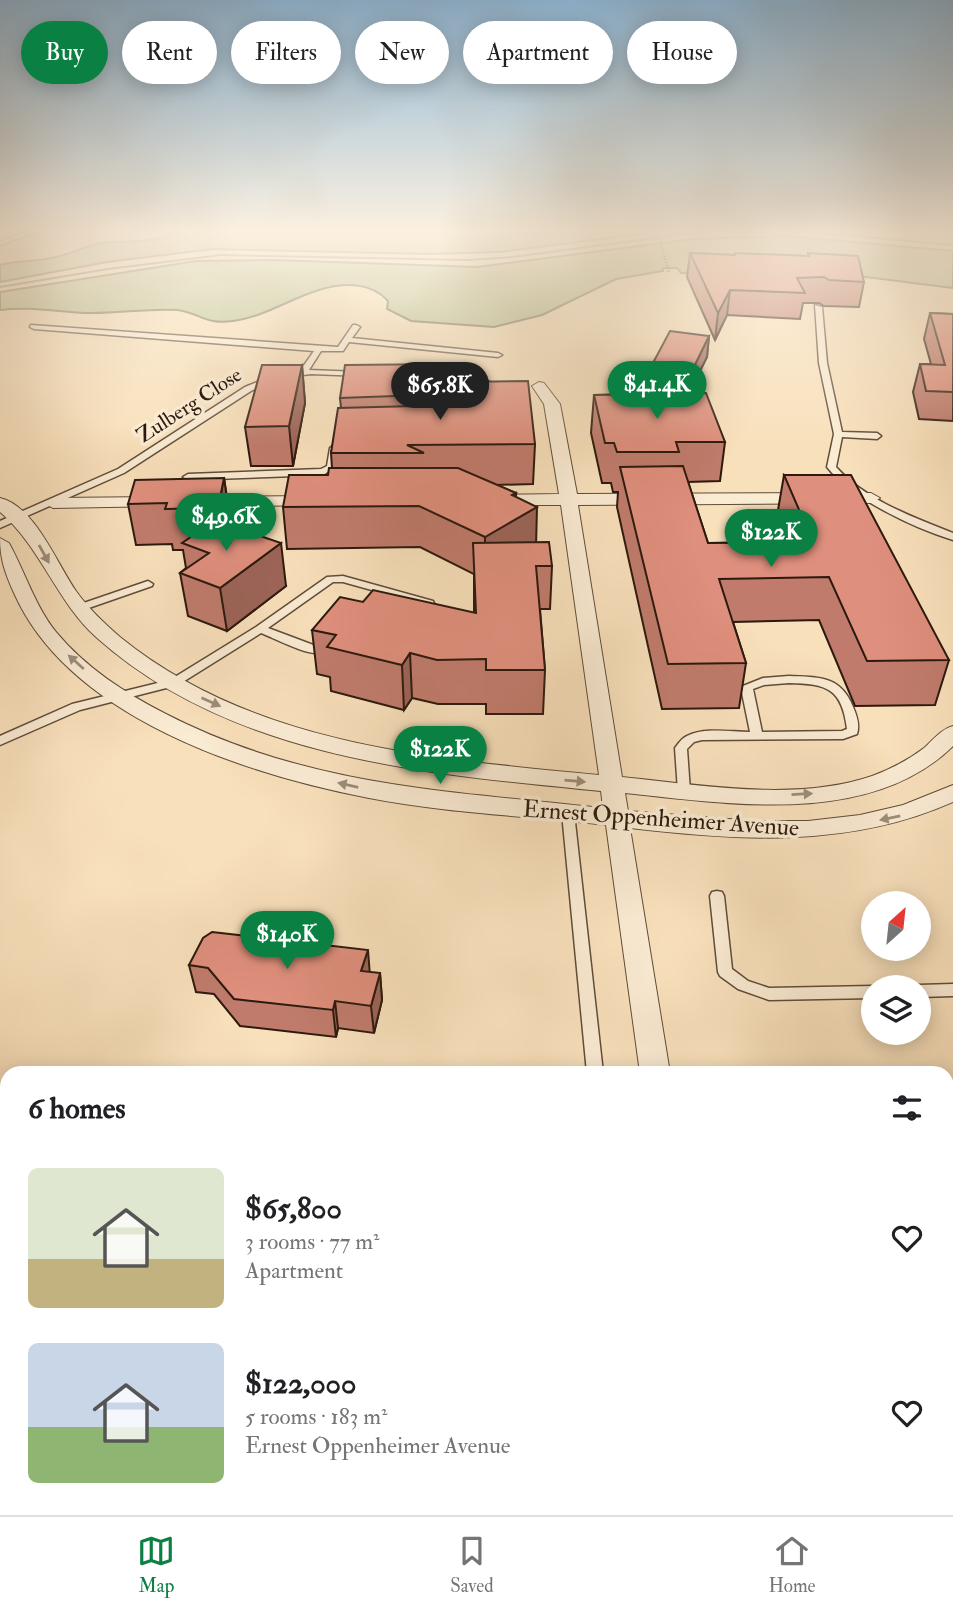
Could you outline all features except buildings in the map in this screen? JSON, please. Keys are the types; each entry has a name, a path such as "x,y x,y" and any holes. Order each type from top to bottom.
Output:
{"street":[{"path":"533,386 552,404 569,500 654,1066"},
{"path":"471,500 872,498"},
{"path":"53,503 332,501"},
{"name":"Ernest Oppenheimer Avenue","path":"0,503 9,522 36,539 79,608 130,654 174,683 239,715 335,745 429,763 531,777 684,792 770,796 852,789 886,780 917,764 953,733"},
{"name":"Ernest Oppenheimer Avenue","path":"0,543 43,628 60,647 117,695 204,740 261,762 343,784 402,797 615,818 798,831 848,826 901,816 953,793"},
{"path":"527,808 531,777"}],"lane":[{"path":"818,307 823,363 838,434 831,467 842,479 872,498 953,537"},
{"path":"34,327 319,349 341,349 356,327"},
{"path":"348,340 498,355"},
{"path":"303,373 319,349"},
{"name":"Zulberg Close","path":"9,522 121,471 254,385 303,373 374,376"},
{"path":"422,379 502,383"},
{"path":"457,381 460,432"},
{"path":"838,434 877,436"},
{"path":"188,477 323,472 331,467 334,444 342,440"},
{"path":"0,741 76,707 174,683 335,578 429,603"},
{"path":"79,608 148,584"},
{"path":"260,629 318,650 325,647 340,631"},
{"path":"684,792 681,748 684,743 702,736 843,735 852,731 853,724 840,691 831,684 820,681 762,681 747,688 757,735"},
{"path":"568,813 594,1066"},
{"path":"717,896 725,972 743,985 769,994 861,992"},
{"path":"931,991 953,990"}],"green space":[{"path":"0,304 285,304 255,316 224,322 177,310 97,313 0,310"},
{"path":"388,304 565,304 542,315 494,327 411,321 387,309"}]}
